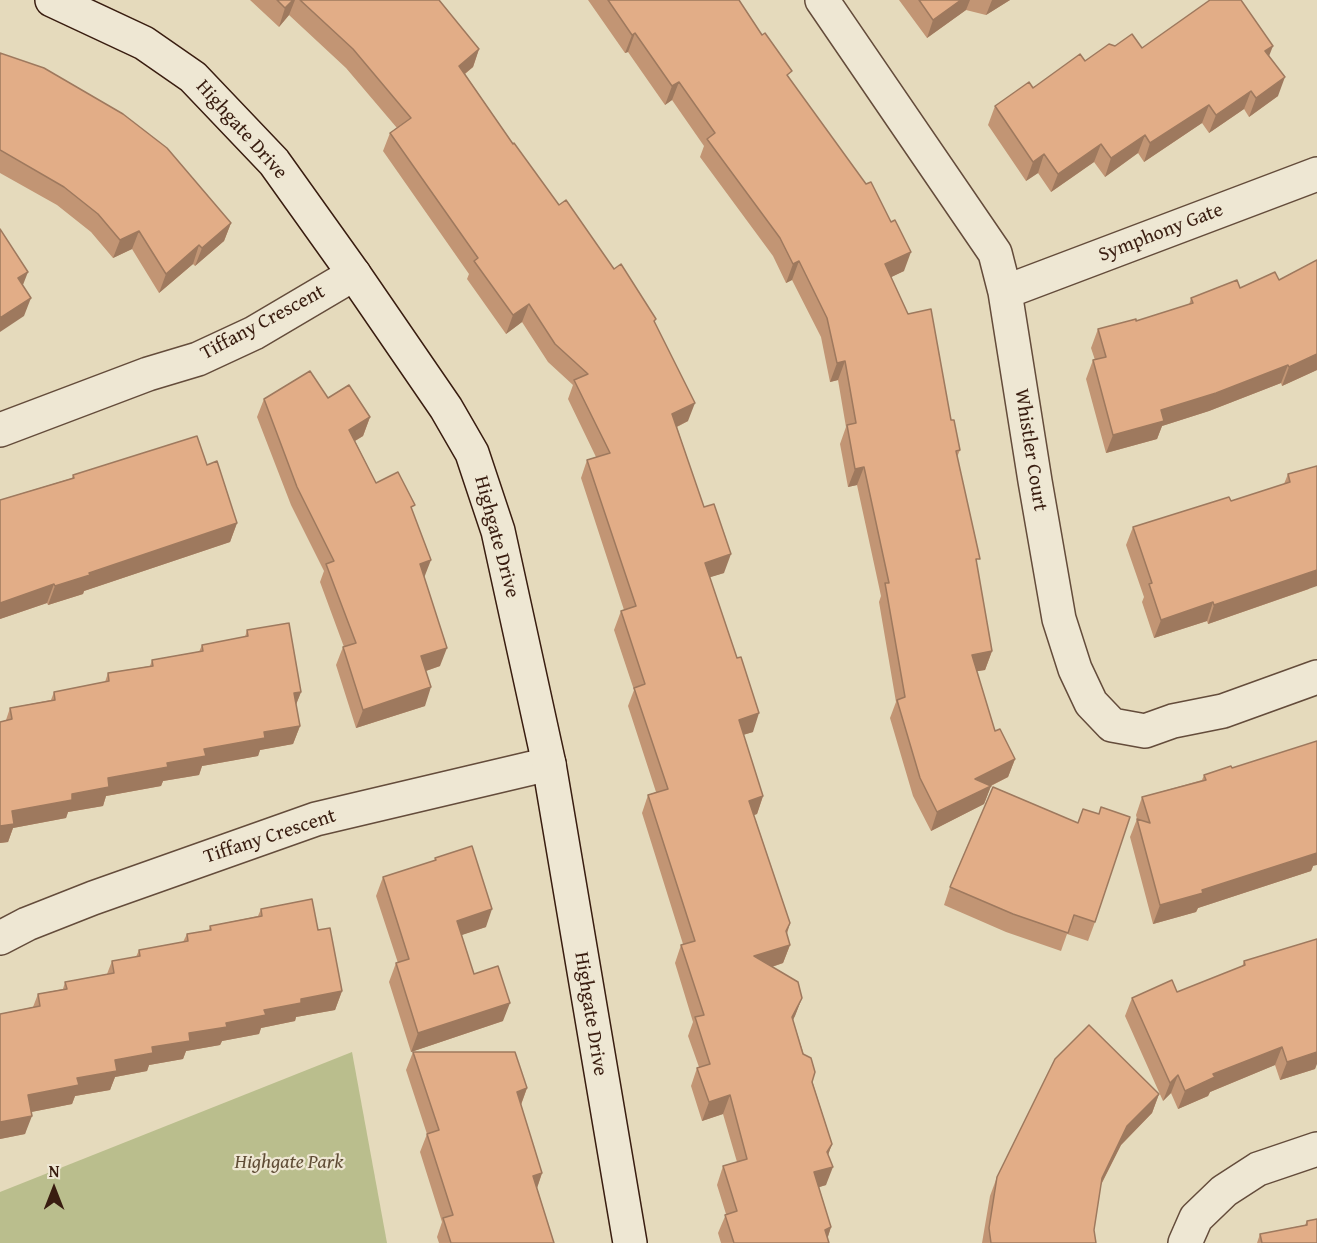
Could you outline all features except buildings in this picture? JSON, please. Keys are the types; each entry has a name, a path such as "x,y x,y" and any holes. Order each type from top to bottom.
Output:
{"street":[{"name":"Highgate Drive","path":"52,0 144,43 193,77 274,162 446,408 472,453 498,531 549,764 630,1243"},
{"name":"Whistler Court","path":"822,0 995,254 1005,292 1059,620 1075,669 1091,703 1112,725 1145,731 1173,721 1223,711 1317,677"},
{"name":"Symphony Gate","path":"1005,292 1317,174"},
{"name":"Tiffany Crescent","path":"0,430 148,374 198,359 254,333 354,274"},
{"name":"Tiffany Crescent","path":"0,938 27,924 93,898 316,819 549,764"},
{"path":"1185,1243 1196,1218 1224,1191 1258,1169 1317,1149"}],"green space":[{"name":"Highgate Park","path":"352,1052 387,1243 0,1243 0,1192"}]}
